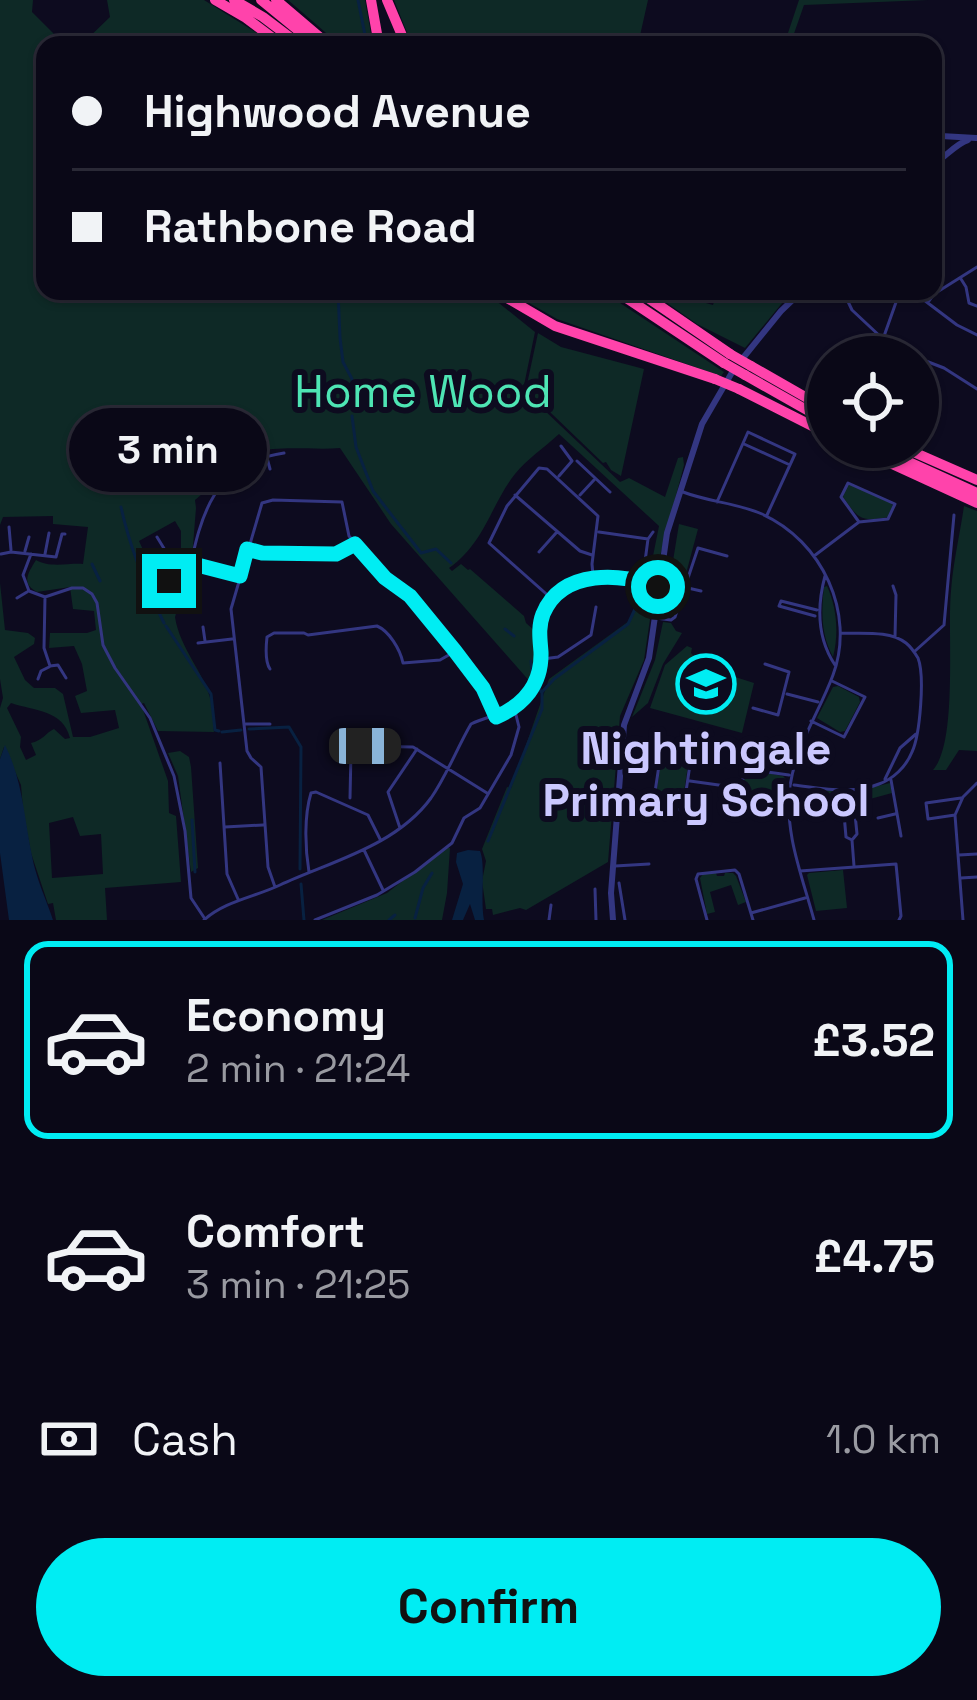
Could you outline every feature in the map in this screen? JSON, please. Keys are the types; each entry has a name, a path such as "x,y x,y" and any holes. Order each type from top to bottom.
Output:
{"highway":[{"path":"215,0 269,36"},
{"path":"234,0 289,36"},
{"path":"261,0 305,36"},
{"path":"276,0 318,36"},
{"path":"371,0 377,36"},
{"path":"387,0 402,36"},
{"path":"510,300 555,326 739,389 807,423"},
{"path":"631,300 807,409"},
{"path":"650,300 727,358"},
{"path":"748,371 807,400"},
{"path":"939,463 977,480"},
{"path":"900,468 977,503"},
{"path":"923,468 977,493"}],"street":[{"path":"942,136 976,137"},
{"path":"942,155 954,151 951,136"},
{"path":"956,145 976,137"},
{"path":"942,154 946,155"},
{"path":"942,289 977,267"},
{"path":"960,278 969,303 977,306"},
{"path":"613,920 624,724 649,658 667,533 702,424 719,392 795,300"},
{"path":"848,300 880,336"},
{"path":"884,336 897,300"},
{"path":"924,300 977,335"},
{"path":"939,366 977,388"},
{"path":"717,502 748,432 795,454 766,516"},
{"path":"742,443 790,465"},
{"path":"557,478 572,460 561,446"},
{"path":"181,610 211,497 241,467 284,453"},
{"path":"266,456 270,470"},
{"path":"577,461 610,492"},
{"path":"552,599 489,542 507,506 541,466 598,516 594,577"},
{"path":"578,497 595,478"},
{"path":"814,556 859,522 888,519 895,504 848,483 841,496 859,522"},
{"path":"680,491 766,516 797,537 826,574 836,602 840,633 836,666 810,721 790,785 788,818 814,920"},
{"path":"515,495 582,552 593,555"},
{"path":"275,887 268,869 261,765 249,755 244,724 232,609 261,504 273,500 342,502 346,530 355,544 385,578 410,596 455,651 483,688 496,717"},
{"path":"914,652 944,625 954,515"},
{"path":"9,527 10,552"},
{"path":"539,552 557,531"},
{"path":"597,532 648,539"},
{"path":"644,569 653,532"},
{"path":"45,556 49,533"},
{"path":"1,554 57,556 65,534"},
{"path":"28,591 23,575 29,537"},
{"path":"157,537 166,554 178,560 240,576"},
{"path":"247,549 336,554 355,544"},
{"path":"654,618 675,617 698,548 727,556"},
{"path":"160,586 170,580 178,560"},
{"path":"826,574 819,614 824,643 836,666"},
{"path":"28,591 45,597 78,588 90,592 97,603 104,645 170,762 181,803 191,898 205,920 401,830 433,795 471,724 514,707 536,682 540,627 552,599 574,583 594,577 659,582"},
{"path":"893,586 895,637"},
{"path":"686,588 701,591"},
{"path":"17,598 28,591"},
{"path":"45,597 44,648 50,666"},
{"path":"781,601 819,614 779,606 781,601"},
{"path":"541,659 558,657 593,633 596,608"},
{"path":"270,669 266,642 274,633 308,635 377,626 401,652 403,663 440,660 455,651"},
{"path":"203,627 202,643 234,639"},
{"path":"582,631 586,638"},
{"path":"790,785 860,789 887,780 911,755 917,734 920,669 914,652 895,637 840,633"},
{"path":"753,708 778,715 789,672 765,664"},
{"path":"38,679 50,666 59,666 66,678"},
{"path":"810,721 844,737 865,697 831,680"},
{"path":"784,693 820,703"},
{"path":"315,920 383,891 457,838 464,818 480,808 515,746 519,727 514,707"},
{"path":"244,724 270,724"},
{"path":"901,836 887,780 900,748 917,734"},
{"path":"350,798 354,746 417,749 488,794"},
{"path":"662,746 692,750 688,781 682,809 654,806 662,746"},
{"path":"401,830 388,792 417,749"},
{"path":"220,763 227,874 238,901"},
{"path":"788,818 739,809 740,788 746,769 792,776"},
{"path":"688,781 740,788"},
{"path":"963,920 955,814 977,783"},
{"path":"309,872 308,799 313,792 368,815 381,840"},
{"path":"955,814 928,819 926,803 963,797"},
{"path":"878,818 897,814"},
{"path":"223,827 265,825"},
{"path":"852,840 854,867"},
{"path":"363,848 383,891"},
{"path":"957,855 977,854"},
{"path":"613,866 649,864"},
{"path":"799,871 897,865 902,916 898,920"},
{"path":"707,920 696,880 701,872 735,870 753,920"},
{"path":"959,879 977,877"},
{"path":"619,883 625,920"},
{"path":"596,920 598,893"},
{"path":"752,913 807,898"},
{"path":"542,914 550,917 551,905"},
{"path":"212,913 214,920"}],"green space":[{"name":"Home Wood","path":"0,0 33,0 32,12 56,36 36,36 36,300 495,300 535,332 523,390 620,482 629,478 665,497 678,458 683,457 684,465 658,564 650,571 659,526 559,434 515,474 471,547 449,568 452,571 461,564 470,569 535,631 537,663 532,684 391,524 340,448 273,449 236,460 195,500 192,558 181,555 181,531 175,521 139,541 164,596 176,584 179,564 190,567 175,617 208,690 214,732 158,731 141,704 168,781 169,813 176,816 181,882 105,888 107,920 56,920 31,853 21,785 4,747 0,759 0,583 5,630 35,638 34,644 14,657 25,680 34,688 55,688 63,694 73,737 119,728 115,710 81,713 75,696 87,691 74,646 49,648 50,633 96,630 94,611 73,609 70,587 37,592 27,581 36,560 83,564 88,527 53,524 53,516 3,517 0,525","holes":["11,703 61,722 70,738 54,729 31,743 36,755 26,760 7,708","73,817 80,836 101,834 103,874 52,878 49,823"]},
{"path":"107,0 204,0 262,36 90,36 110,17"},
{"path":"288,0 365,0 371,36 330,36"},
{"path":"394,0 648,0 640,36 408,36"},
{"path":"799,0 928,0 804,5 793,36 787,36"},
{"path":"524,300 616,300 724,372 721,376 557,319"},
{"path":"663,300 713,305 714,300 785,300 745,348"},
{"path":"538,333 561,347 644,369 621,476 526,389"},
{"path":"850,484 891,503 888,517 866,519 857,514 843,497"},
{"path":"964,506 977,511 977,751 959,750 946,770 933,770 941,756 949,712 951,591"},
{"path":"679,524 698,529 684,581 671,614 664,616"},
{"path":"827,586 836,621 833,657 823,623"},
{"path":"645,589 653,599 644,660 620,716 608,862 526,910 493,915 492,909 486,909 482,849 507,787 511,788 549,679 629,621"},
{"path":"663,622 682,633 648,703 632,717 655,660"},
{"path":"687,646 704,667 754,683 742,733 650,708 665,665"},
{"path":"833,687 860,702 845,731 840,732 817,718"},
{"path":"667,748 690,752 678,807 655,801"},
{"path":"180,751 189,757 191,767 198,868 191,872 178,776 168,753"},
{"path":"746,772 786,779 781,814 741,806"},
{"path":"890,783 892,793 859,802 821,804 821,790 857,791"},
{"path":"450,848 442,920 322,920 387,893"},
{"path":"843,870 847,908 816,911 807,875"},
{"path":"733,873 746,902 738,905 731,885 710,892 715,912 707,914 700,878"}],"water":[{"path":"5,745 19,786 36,872 53,920 9,920 0,853 0,759"},
{"path":"480,851 482,857 484,920 475,920 470,904 463,920 452,920 463,884 457,853"}],"waterway":[{"path":"358,0 365,36"},
{"path":"338,300 343,362 352,379 354,411"},
{"path":"352,416 356,447 373,491 421,553 436,549 451,563"},
{"path":"121,507 139,566 164,623"},
{"path":"92,564 100,581"},
{"path":"542,692 628,624 642,594"},
{"path":"166,626 211,694 215,730 219,731"},
{"path":"505,629 514,636"},
{"path":"531,661 532,673"},
{"path":"488,841 542,709 539,688"},
{"path":"249,729 289,727 301,747 300,869"},
{"path":"222,732 241,730"},
{"path":"192,820 195,872"},
{"path":"415,918 432,873"},
{"path":"301,884 304,920"},
{"path":"389,920 395,915"}],"place":[{"name":"Nightingale Primary School","path":"706,684"}],"route":[{"path":"169,581 178,560 240,576 247,549 336,554 355,544 385,578 410,596 455,651 483,688 496,717 519,704 536,682 543,614 562,590 596,577 629,578 658,587"}]}
